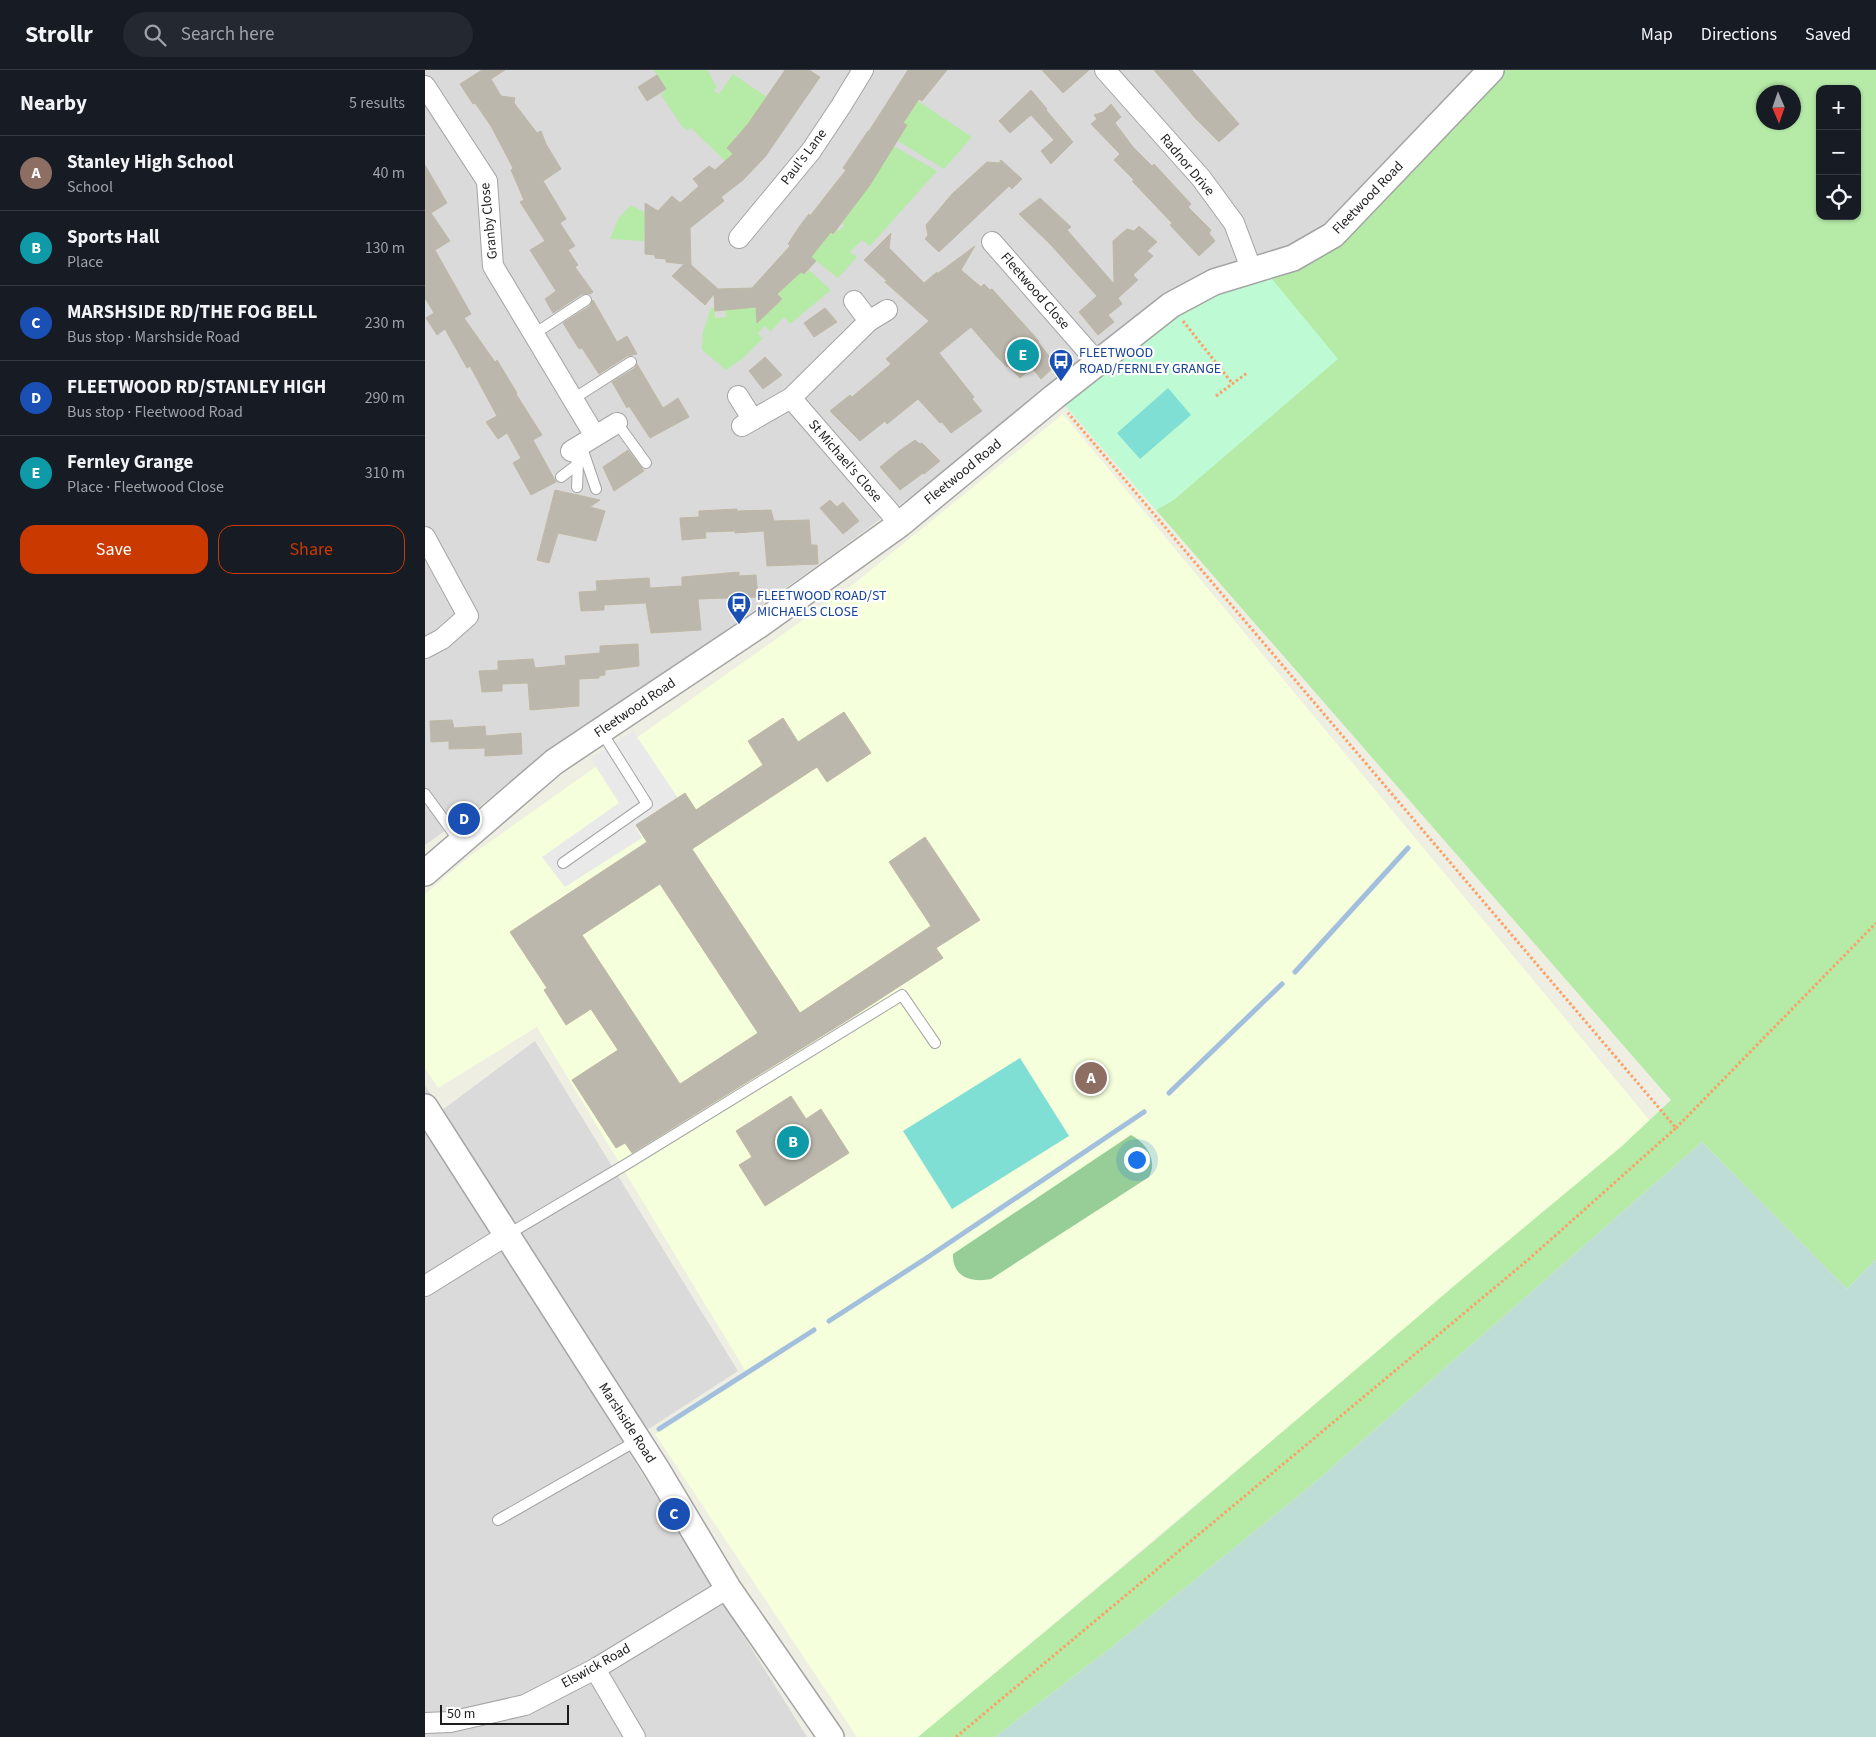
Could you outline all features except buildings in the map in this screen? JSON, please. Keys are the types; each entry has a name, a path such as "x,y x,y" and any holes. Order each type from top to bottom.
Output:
{"street":[{"name":"Paul's Lane","path":"739,238 811,151 863,70"},
{"name":"Radnor Drive","path":"1105,70 1201,178 1234,223 1252,270"},
{"name":"Fleetwood Road","path":"425,873 554,762 759,625 900,524 1054,397 1171,305 1214,282 1293,258 1333,235 1491,70"},
{"name":"Granby Close","path":"425,86 487,181 493,266 573,399 581,449"},
{"name":"Fleetwood Close","path":"992,242 1098,363"},
{"path":"854,301 869,321"},
{"path":"738,396 748,423 791,398 869,321 887,310"},
{"name":"St Michael's Close","path":"791,398 900,524"},
{"path":"581,449 617,423"},
{"path":"425,537 468,616 442,639 425,648"},
{"name":"Marshside Road","path":"425,1107 638,1440 728,1588 831,1737"},
{"path":"425,1286 507,1235"},
{"name":"Elswick Road","path":"425,1723 453,1730 525,1705 595,1669 728,1588"},
{"path":"595,1669 635,1737"}],"lane":[{"path":"534,334 586,300"},
{"path":"573,399 631,362"},
{"path":"617,423 646,463"},
{"path":"561,477 581,449"},
{"path":"577,487 581,449"},
{"path":"581,449 596,489"},
{"path":"563,863 647,804 601,731"},
{"path":"425,794 461,842"},
{"path":"507,1235 902,995 935,1043"},
{"path":"498,1520 638,1440"}],"path":[{"path":"1171,305 1232,383"},
{"path":"1216,396 1247,373"},
{"path":"1054,397 1143,499 1197,566 1676,1128"},
{"path":"956,1737 1529,1259 1676,1128 1876,923"}],"shaded area":[{"path":"425,70 1479,70 1331,232 1051,393 836,552 425,845"},
{"path":"1268,274 1338,359 1175,499 1156,510 1062,402 1175,313 1221,290"},
{"path":"1168,388 1191,415 1140,459 1117,433"},
{"path":"1063,414 1651,1122 919,1737 857,1737 655,1434 748,1375 537,1027 438,1088 425,1068 425,894 470,856 855,583"},
{"path":"633,731 678,798 636,827 642,838 565,887 542,857 619,803 591,759"},
{"path":"535,1041 738,1371 624,1445 807,1737 425,1737 425,1085 441,1111"},
{"path":"1020,1058 1069,1136 952,1209 903,1131"},
{"path":"1702,1142 1847,1289 1876,1259 1876,1737 995,1737 1112,1647 1313,1484"}],"green space":[{"path":"654,70 707,70 717,87 714,91 719,94 733,74 767,97 753,117 759,122 749,134 743,130 737,136 734,136 740,142 733,154 725,161 691,128 687,130 681,125 661,95 666,89"},
{"path":"1503,70 1876,70 1876,1259 1847,1289 1702,1142 1313,1484 1112,1647 995,1737 918,1737 1153,1542 1467,1275 1621,1147 1671,1100 1156,510 1175,499 1268,274 1340,241"},
{"path":"909,95 972,137 944,169 893,138 907,125 903,123 914,105"},
{"path":"890,144 937,171 870,246 862,240 850,252 857,257 838,278 811,257 831,232 834,234 837,229 839,231 844,225 842,223 844,219 841,217 869,187 874,179 869,176 879,163 883,165 890,153 886,151"},
{"path":"631,205 651,216 657,210 686,225 644,231 644,241 610,239 618,219"},
{"path":"809,270 831,290 790,324 784,317 770,332 765,326 758,333 762,338 769,332 743,358 726,370 702,350 703,332 711,308 715,308 715,318 726,317 725,310 756,307 757,314 801,272 804,275"},
{"path":"1131,1135 1146,1147 1149,1153 1152,1164 1149,1177 991,1279 970,1279 959,1273 953,1254"}],"waterway":[{"path":"1295,972 1408,848"},
{"path":"1169,1093 1282,984"},
{"path":"829,1321 1144,1112"},
{"path":"659,1429 814,1330"}],"place":[{"name":"Fernley Grange","path":"1023,355"},
{"name":"FLEETWOOD ROAD/FERNLEY GRANGE","path":"1061,382"},
{"name":"FLEETWOOD ROAD/ST MICHAELS CLOSE","path":"739,625"},
{"name":"FLEETWOOD RD/STANLEY HIGH","path":"464,819"},
{"name":"Stanley High School","path":"1091,1078"},
{"name":"Sports Hall","path":"793,1142"},
{"name":"MARSHSIDE RD/THE FOG BELL","path":"674,1514"}]}
